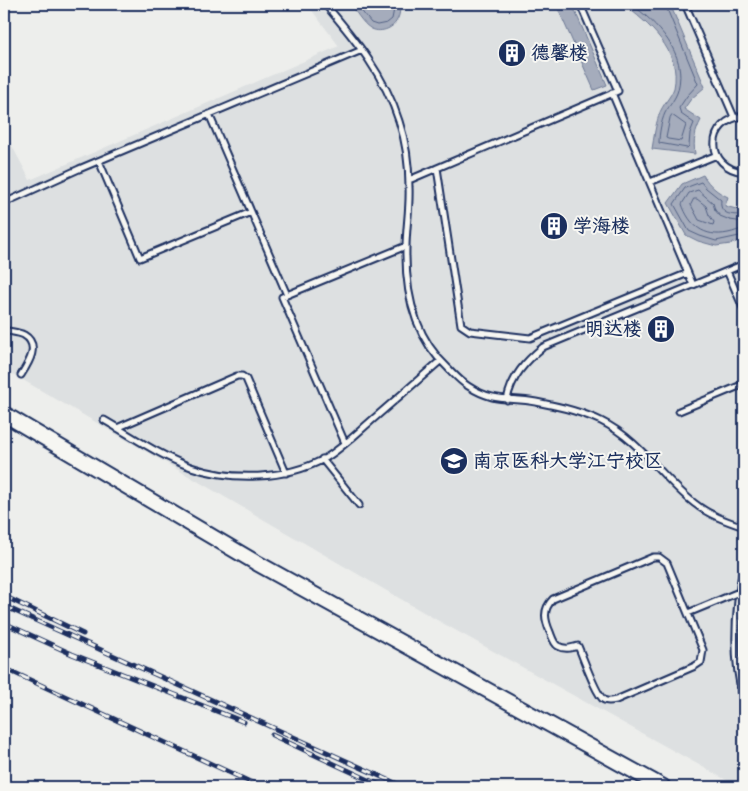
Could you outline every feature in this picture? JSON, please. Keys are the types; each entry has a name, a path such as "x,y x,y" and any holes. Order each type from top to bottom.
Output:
{"street":[{"path":"4,414 255,562 663,787"}],"lane":[{"path":"325,4 371,62 387,90 399,120 407,153 409,180 406,277 410,302 420,330 440,361 465,384 481,394 507,400 534,401 569,408 601,421 625,435 639,447 673,485 694,504 717,517 744,527"},
{"path":"409,180 618,91 580,4"},
{"path":"685,4 734,117"},
{"path":"4,203 362,50"},
{"path":"612,94 693,285"},
{"path":"209,114 287,295"},
{"path":"744,116 734,117 725,122 717,132 715,143 717,155 724,165 734,171 744,172"},
{"path":"650,182 717,155"},
{"path":"99,161 140,258 251,212"},
{"path":"437,168 461,325 470,331 530,338 688,273"},
{"path":"345,443 282,297 406,246"},
{"path":"507,400 509,389 518,372 543,347 744,264"},
{"path":"726,271 744,310"},
{"path":"4,330 25,336 31,342 33,349 31,360 21,375"},
{"path":"104,420 165,455 198,469 221,475 260,476 286,473 322,459 345,443 440,361"},
{"path":"117,428 242,376 246,379 286,473"},
{"path":"679,411 744,384"},
{"path":"322,459 359,505"},
{"path":"653,557 659,557 667,563 688,613 703,650 701,662 609,701 603,700 598,692 578,646 568,649 558,646 554,642 545,618 546,608 553,599 653,557"},
{"path":"744,563 739,592 736,637 739,683 744,701"},
{"path":"688,613 739,592"}],"shaded area":[{"name":"南京医科大学江宁校区","path":"307,4 744,4 744,787 739,787 437,620 4,369 4,145 10,142 30,180 339,46"}],"water":[{"path":"349,4 400,4 399,14 395,23 385,30 377,31 367,26"},
{"path":"556,4 572,4 607,85 594,90"},
{"path":"623,4 670,4 705,87 691,99 684,109 701,120 695,136 695,154 652,149 659,115 674,88 673,62 661,39 643,20"},
{"path":"703,175 714,188 728,197 725,206 744,211 744,239 731,244 716,246 698,241 686,235 668,203 682,184"}],"railway":[{"path":"4,596 83,634"},
{"path":"4,606 404,787"},
{"path":"4,623 72,654 244,722"},
{"path":"4,668 261,787"},
{"path":"272,735 384,787"}],"place":[{"name":"德馨楼","path":"512,53"},
{"name":"学海楼","path":"554,226"},
{"name":"明达楼","path":"661,329"},
{"name":"南京医科大学江宁校区","path":"454,461"}]}
